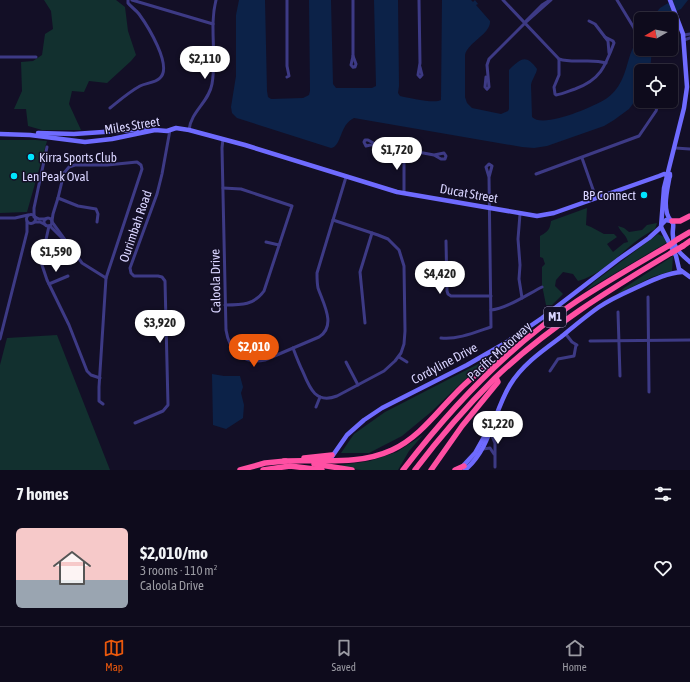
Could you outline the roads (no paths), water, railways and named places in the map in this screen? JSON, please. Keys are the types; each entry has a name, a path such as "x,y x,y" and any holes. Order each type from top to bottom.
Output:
{"highway":[{"path":"671,221 680,221 690,216"},
{"name":"Pacific Motorway","path":"403,470 442,421 501,361 548,322 576,302 690,232"},
{"name":"Pacific Motorway","path":"415,470 459,416 496,378 528,350 565,320 690,241"},
{"path":"263,470 284,467 313,469 326,467 348,461 363,459 393,450 421,430 474,376 490,365 501,361"},
{"path":"431,470 477,406 498,382 496,378"},
{"path":"240,470 266,463 321,455 332,455"},
{"path":"436,470 438,460"},
{"path":"284,461 352,470"},
{"path":"456,470 464,468"}],"street":[{"path":"110,108 130,92 146,83 156,81 163,74 164,67 157,44 139,15 128,4 128,0"},
{"path":"132,0 213,24"},
{"path":"189,130 191,119 210,92 212,84 214,69 213,24 216,0"},
{"path":"286,0 287,66"},
{"path":"353,0 354,56"},
{"path":"419,0 420,67"},
{"path":"503,0 559,59 568,61 598,61 606,63"},
{"path":"487,74 489,59 550,0"},
{"path":"616,0 634,28"},
{"path":"670,0 684,37 688,87 675,148 670,162 666,206 667,215 674,225 672,236 675,247 681,255 690,262"},
{"path":"559,59 559,75 554,88 554,94 556,95 574,90 590,83 600,74 614,42 605,37 596,24 589,22"},
{"path":"684,37 690,34"},
{"path":"684,37 690,38"},
{"path":"0,57 36,57"},
{"path":"536,174 639,136 657,108"},
{"name":"Miles Street","path":"0,134 81,134 163,127 170,130"},
{"name":"Ducat Street","path":"170,130 176,128 223,138 346,177 404,193 537,216 546,215 654,177 664,174 669,175"},
{"name":"Miles Street","path":"18,134 85,142 112,139 151,130 170,130"},
{"name":"Ourimbah Road","path":"135,423 163,412 168,405 165,282 162,277 158,276 134,276 131,273 130,268 157,194 170,130"},
{"name":"Caloola Drive","path":"223,138 226,330 231,347 240,356 247,360 262,361 319,337 324,334 327,329 328,318 319,289 317,272 346,177"},
{"path":"375,144 434,155"},
{"path":"27,232 33,223 34,208 47,147"},
{"path":"675,148 690,149"},
{"path":"404,149 404,193"},
{"path":"582,158 596,198"},
{"path":"52,222 52,214 58,198 64,173 69,167 76,165 107,165 137,162 141,165 142,169 106,278 99,401 103,404"},
{"path":"669,175 663,199 662,225 676,256 679,269 690,277"},
{"path":"441,338 462,336 491,327 489,177"},
{"path":"223,188 241,189 292,206 266,288 259,298 253,302 245,305 225,305"},
{"path":"58,198 78,206 96,209 98,214 97,222"},
{"path":"0,339 27,232 27,221 34,208"},
{"path":"46,219 52,214"},
{"path":"520,214 518,239 520,265 519,279 522,298"},
{"path":"0,218 15,218 29,215 39,219 51,219 82,263 106,278"},
{"path":"15,218 30,223 40,222 48,225"},
{"path":"46,219 45,221 48,225 67,242"},
{"path":"293,348 309,386 314,393 320,397 330,398 384,371 398,357 405,337 403,261 399,250 382,236 333,220"},
{"path":"662,225 666,220 671,221"},
{"path":"48,225 52,222"},
{"path":"48,225 41,262 49,284 69,326 87,370 91,375 100,378"},
{"name":"Cordyline Drive","path":"326,467 332,455 347,435 364,420 382,408 467,365 520,333 649,238 662,225"},
{"path":"365,323 360,272 372,233"},
{"path":"446,241 448,294 451,296 491,296"},
{"path":"266,242 279,245"},
{"path":"464,468 476,460 483,449 503,397 511,383 524,368 565,333 599,307 616,297 667,274 690,270"},
{"path":"49,284 68,276"},
{"path":"491,310 496,310 542,287"},
{"path":"648,297 650,392"},
{"path":"618,312 620,376"},
{"path":"550,371 558,359 574,356 576,345 565,333"},
{"path":"590,341 690,340"},
{"path":"398,357 407,362"},
{"path":"346,362 358,385"},
{"path":"316,407 320,397"},
{"path":"464,468 484,437 489,435"},
{"path":"489,435 492,436 494,440 495,468"},
{"path":"483,449 489,447 493,450 495,468"}],"water":[{"path":"239,0 265,0 267,91 268,97 271,99 303,98 309,95 309,0 331,0 333,84 336,88 372,88 376,86 374,0 398,0 398,93 400,96 428,101 441,100 442,0 471,0 473,2 475,0 478,4 476,5 490,21 487,30 470,46 465,55 465,97 467,103 472,108 501,114 508,111 509,70 523,59 530,61 537,69 531,85 532,117 538,120 556,119 568,116 606,99 618,87 634,46 634,56 651,56 651,64 634,64 634,102 629,109 604,126 547,146 534,148 522,147 354,118 349,121 335,146 331,148 237,118 232,113 231,107 236,76 236,15"},
{"path":"673,0 688,0 681,9 674,12 657,12 660,8"},
{"path":"212,374 240,376 243,387 241,393 244,405 243,418 226,429 213,425"}],"place":[{"name":"Kirra Sports Club","path":"31,157"},
{"name":"Len Peak Oval","path":"14,176"},
{"name":"BP Connect","path":"644,195"}]}
